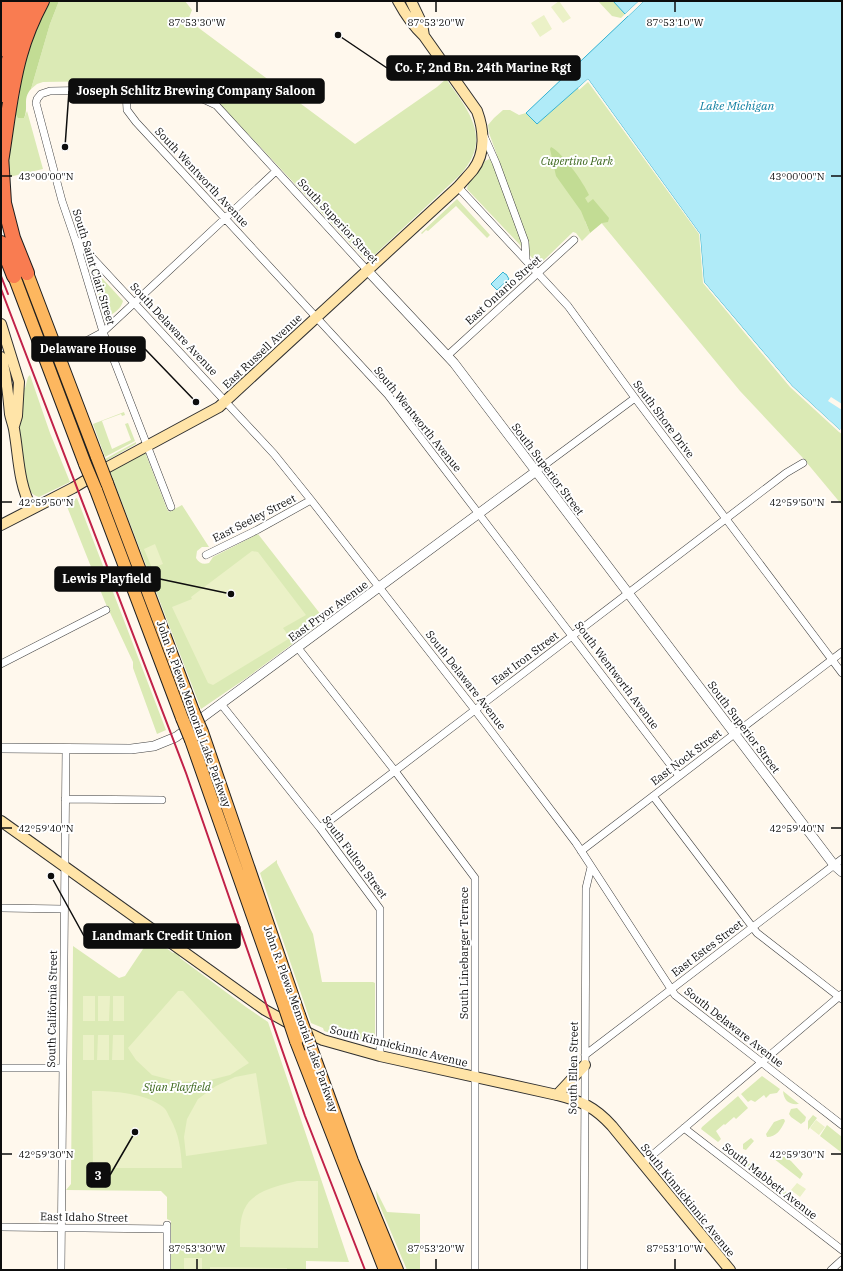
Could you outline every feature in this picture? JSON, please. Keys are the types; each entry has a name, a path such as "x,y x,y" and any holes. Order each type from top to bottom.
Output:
{"highway":[{"path":"1,18 6,1"},
{"path":"1,49 6,30 17,1"},
{"path":"1,107 6,68 16,30 28,1"},
{"path":"1,162 11,98 20,55 32,20 42,1"},
{"name":"John R. Plewa Memorial Lake Parkway","path":"1,155 4,203 20,274"},
{"name":"John R. Plewa Memorial Lake Parkway","path":"1,243 20,274"}],"main road":[{"path":"398,1 417,30 424,36"},
{"path":"411,1 422,24 424,36"},
{"name":"East Russell Avenue","path":"1,525 73,488 215,410 458,187 474,169 482,152 483,133 477,111 424,36"},
{"name":"John R. Plewa Memorial Lake Parkway","path":"20,274 96,457 160,620 202,732 299,1015 352,1161 397,1270"},
{"name":"John R. Plewa Memorial Lake Parkway","path":"20,274 85,464 191,740 296,1041 385,1270"},
{"path":"1,324 18,376 19,391 17,416 14,428"},
{"path":"1,357 5,370 4,384 10,416 14,428 21,481 32,509"},
{"name":"South Kinnickinnic Avenue","path":"1,821 265,1010 323,1040 380,1056 557,1095 584,1103 601,1114 730,1270"},
{"path":"557,1095 585,1060"}],"street":[{"name":"South Saint Clair Street","path":"126,92 102,90 50,91 44,92 38,96 36,103 62,201 103,332 170,508"},
{"name":"South Superior Street","path":"126,92 203,99 216,105 447,356 834,865 842,872"},
{"name":"South Wentworth Avenue","path":"126,92 126,105 128,112 388,395 679,776"},
{"path":"483,133 525,242 526,258"},
{"path":"71,349 103,332 276,171"},
{"name":"South Shore Drive","path":"458,187 539,272 568,306 726,520 842,673"},
{"name":"South Delaware Avenue","path":"75,240 274,454 311,500 475,710 581,850 676,995 842,1125"},
{"name":"East Ontario Street","path":"447,356 574,240"},
{"path":"4,384 18,376"},
{"name":"East Pryor Avenue","path":"1,748 131,749 154,746 176,737 380,588 635,398"},
{"name":"East Iron Street","path":"320,828 786,473 803,463"},
{"name":"East Seeley Street","path":"206,555 257,530 311,500"},
{"path":"1,664 106,610"},
{"name":"South Linebarger Terrace","path":"298,648 395,771 475,878 475,1270"},
{"name":"East Nock Street","path":"581,850 842,652"},
{"name":"South Fulton Street","path":"221,704 320,828 380,909 380,1056"},
{"name":"South California Street","path":"61,1270 66,748"},
{"path":"643,1163 841,996 757,933 653,796"},
{"path":"65,799 162,800"},
{"name":"East Estes Street","path":"585,1060 671,989 842,859"},
{"name":"South Ellen Street","path":"584,1270 586,888 591,867"},
{"path":"1,908 64,909"},
{"path":"1,1068 63,1068"},
{"name":"South Mabbett Avenue","path":"684,1128 842,1250"},
{"name":"East Idaho Street","path":"1,1227 167,1227 167,1270"},
{"path":"831,1270 842,1260"}],"green space":[{"path":"45,1 59,1 50,24 31,89 27,96 24,118 18,118 15,113 19,99 22,63"},
{"path":"59,1 185,1 192,10 188,20 355,144 437,87 446,79 463,102 474,126 476,137 475,149 470,162 460,175 370,259 364,258 207,90 109,81 43,82 37,84 31,89 50,24"},
{"path":"559,1 571,18 563,23 551,7"},
{"path":"598,1 613,1 625,14 621,18 612,16"},
{"path":"544,15 552,29 540,37 531,23"},
{"name":"Cupertino Park","path":"588,79 842,432 842,505 802,457 740,391 594,214 585,221 590,233 582,241 576,233 573,232 541,263 537,263 467,189 468,184 485,161 497,155 489,133 488,125 494,118 503,110 510,110 519,115 526,113 537,124"},
{"path":"19,90 19,99 15,113 24,118 27,111 43,169 9,177 11,133"},
{"path":"551,147 567,161 582,183 589,195 585,198 588,203 593,199 609,218 608,222 602,223 590,233 581,211 556,176 550,149"},
{"path":"457,199 490,235 487,238 456,206 428,231 426,230 422,234 421,233"},
{"path":"91,266 123,301 117,311 109,316 106,316 104,313 90,267"},
{"path":"30,375 50,433 70,482 39,497 32,493 28,486 22,457 20,435 20,419 24,388"},
{"path":"124,412 125,415 122,416 121,414 102,421 112,449 131,440 125,424 128,423 135,441 105,457 93,424"},
{"path":"136,442 136,444 106,461 105,459"},
{"path":"145,452 169,512 182,505 209,547 202,547 197,551 196,558 198,561 203,564 207,564 213,557 258,534 325,620 245,679 201,709 110,471"},
{"path":"77,498 166,730 157,734 133,668 133,662 105,602 66,504"},
{"path":"155,544 163,564 152,568 144,549"},
{"path":"252,551 258,552 306,615 283,628 290,638 213,685 208,683 172,607 192,599 191,597"},
{"path":"277,860 277,863 313,934 322,982 375,983 375,1041 372,1044 324,1031 323,1028 311,1023 260,873"},
{"name":"Sijan Playfield","path":"151,937 173,953 175,952 180,958 268,1022 349,1262 306,1261 306,1270 171,1270 171,1221 167,1219 167,1197 161,1191 66,1190 71,1184 73,946 119,978 125,976"},
{"path":"178,991 183,991 249,1063 230,1075 206,1081 179,1082 152,1075 136,1060 128,1048"},
{"path":"83,996 95,996 95,1021 83,1021"},
{"path":"98,996 110,996 109,1021 98,1021"},
{"path":"113,996 124,996 124,1021 113,1021"},
{"path":"83,1035 94,1035 94,1060 83,1060"},
{"path":"98,1035 109,1035 109,1060 97,1060"},
{"path":"113,1035 124,1035 124,1060 112,1060"},
{"path":"256,1073 267,1144 186,1156 184,1137 187,1119 198,1099 216,1086 235,1077"},
{"path":"762,1076 780,1089 777,1093 770,1094 766,1098 764,1095 755,1102 751,1100 748,1102 741,1094"},
{"path":"92,1091 119,1092 138,1096 156,1102 164,1108 173,1124 177,1136 182,1168 93,1168"},
{"path":"783,1091 799,1104 792,1104 788,1102"},
{"path":"738,1096 748,1108 736,1119 734,1117 716,1131 721,1139 718,1142 701,1129"},
{"path":"797,1108 806,1117 805,1121 801,1124 789,1114 791,1109"},
{"path":"813,1115 817,1118 808,1130 808,1121"},
{"path":"782,1119 785,1121 780,1130 773,1136 767,1137 766,1134 774,1122"},
{"path":"816,1120 825,1127 819,1135 810,1128"},
{"path":"827,1125 842,1137 842,1153 820,1136"},
{"path":"751,1138 754,1141 746,1150 743,1149 743,1144"},
{"path":"772,1151 776,1151 791,1161 803,1174 800,1179 769,1155"},
{"path":"747,1162 789,1194 787,1197 745,1165"},
{"path":"297,1181 318,1181 318,1248 240,1247 241,1219 248,1203 253,1198 267,1190"},
{"path":"797,1183 806,1189 800,1197 791,1190"},
{"path":"376,1190 387,1212 420,1214 420,1270 407,1270 377,1199"},
{"path":"184,1258 202,1258 202,1270 184,1270"},
{"path":"210,1267 287,1268 287,1270 210,1270"}],"water":[{"path":"613,1 639,1 625,14"},
{"name":"Lake Michigan","path":"644,1 842,1 842,432 792,386 704,282 700,234 588,79 537,124 526,113"},
{"path":"503,272 509,279 497,290 491,284"}],"pier":[{"path":"639,1 644,1 628,16 625,14"},
{"path":"588,79 700,234 704,282 792,386 840,430 842,427 842,434 790,387 703,283 699,234 588,82 579,90 578,88"},
{"path":"831,397 842,404 842,410 828,401"}],"railway":[{"path":"1,276 8,294"},
{"path":"1,289 186,773 305,1116 365,1270"}],"place":[{"name":"Co. F, 2nd Bn. 24th Marine Rgt","path":"338,35"},
{"name":"Joseph Schlitz Brewing Company Saloon","path":"65,147"},
{"name":"Delaware House","path":"196,402"},
{"name":"Lewis Playfield","path":"231,594"},
{"name":"Landmark Credit Union","path":"51,876"},
{"name":"3","path":"135,1132"}]}
